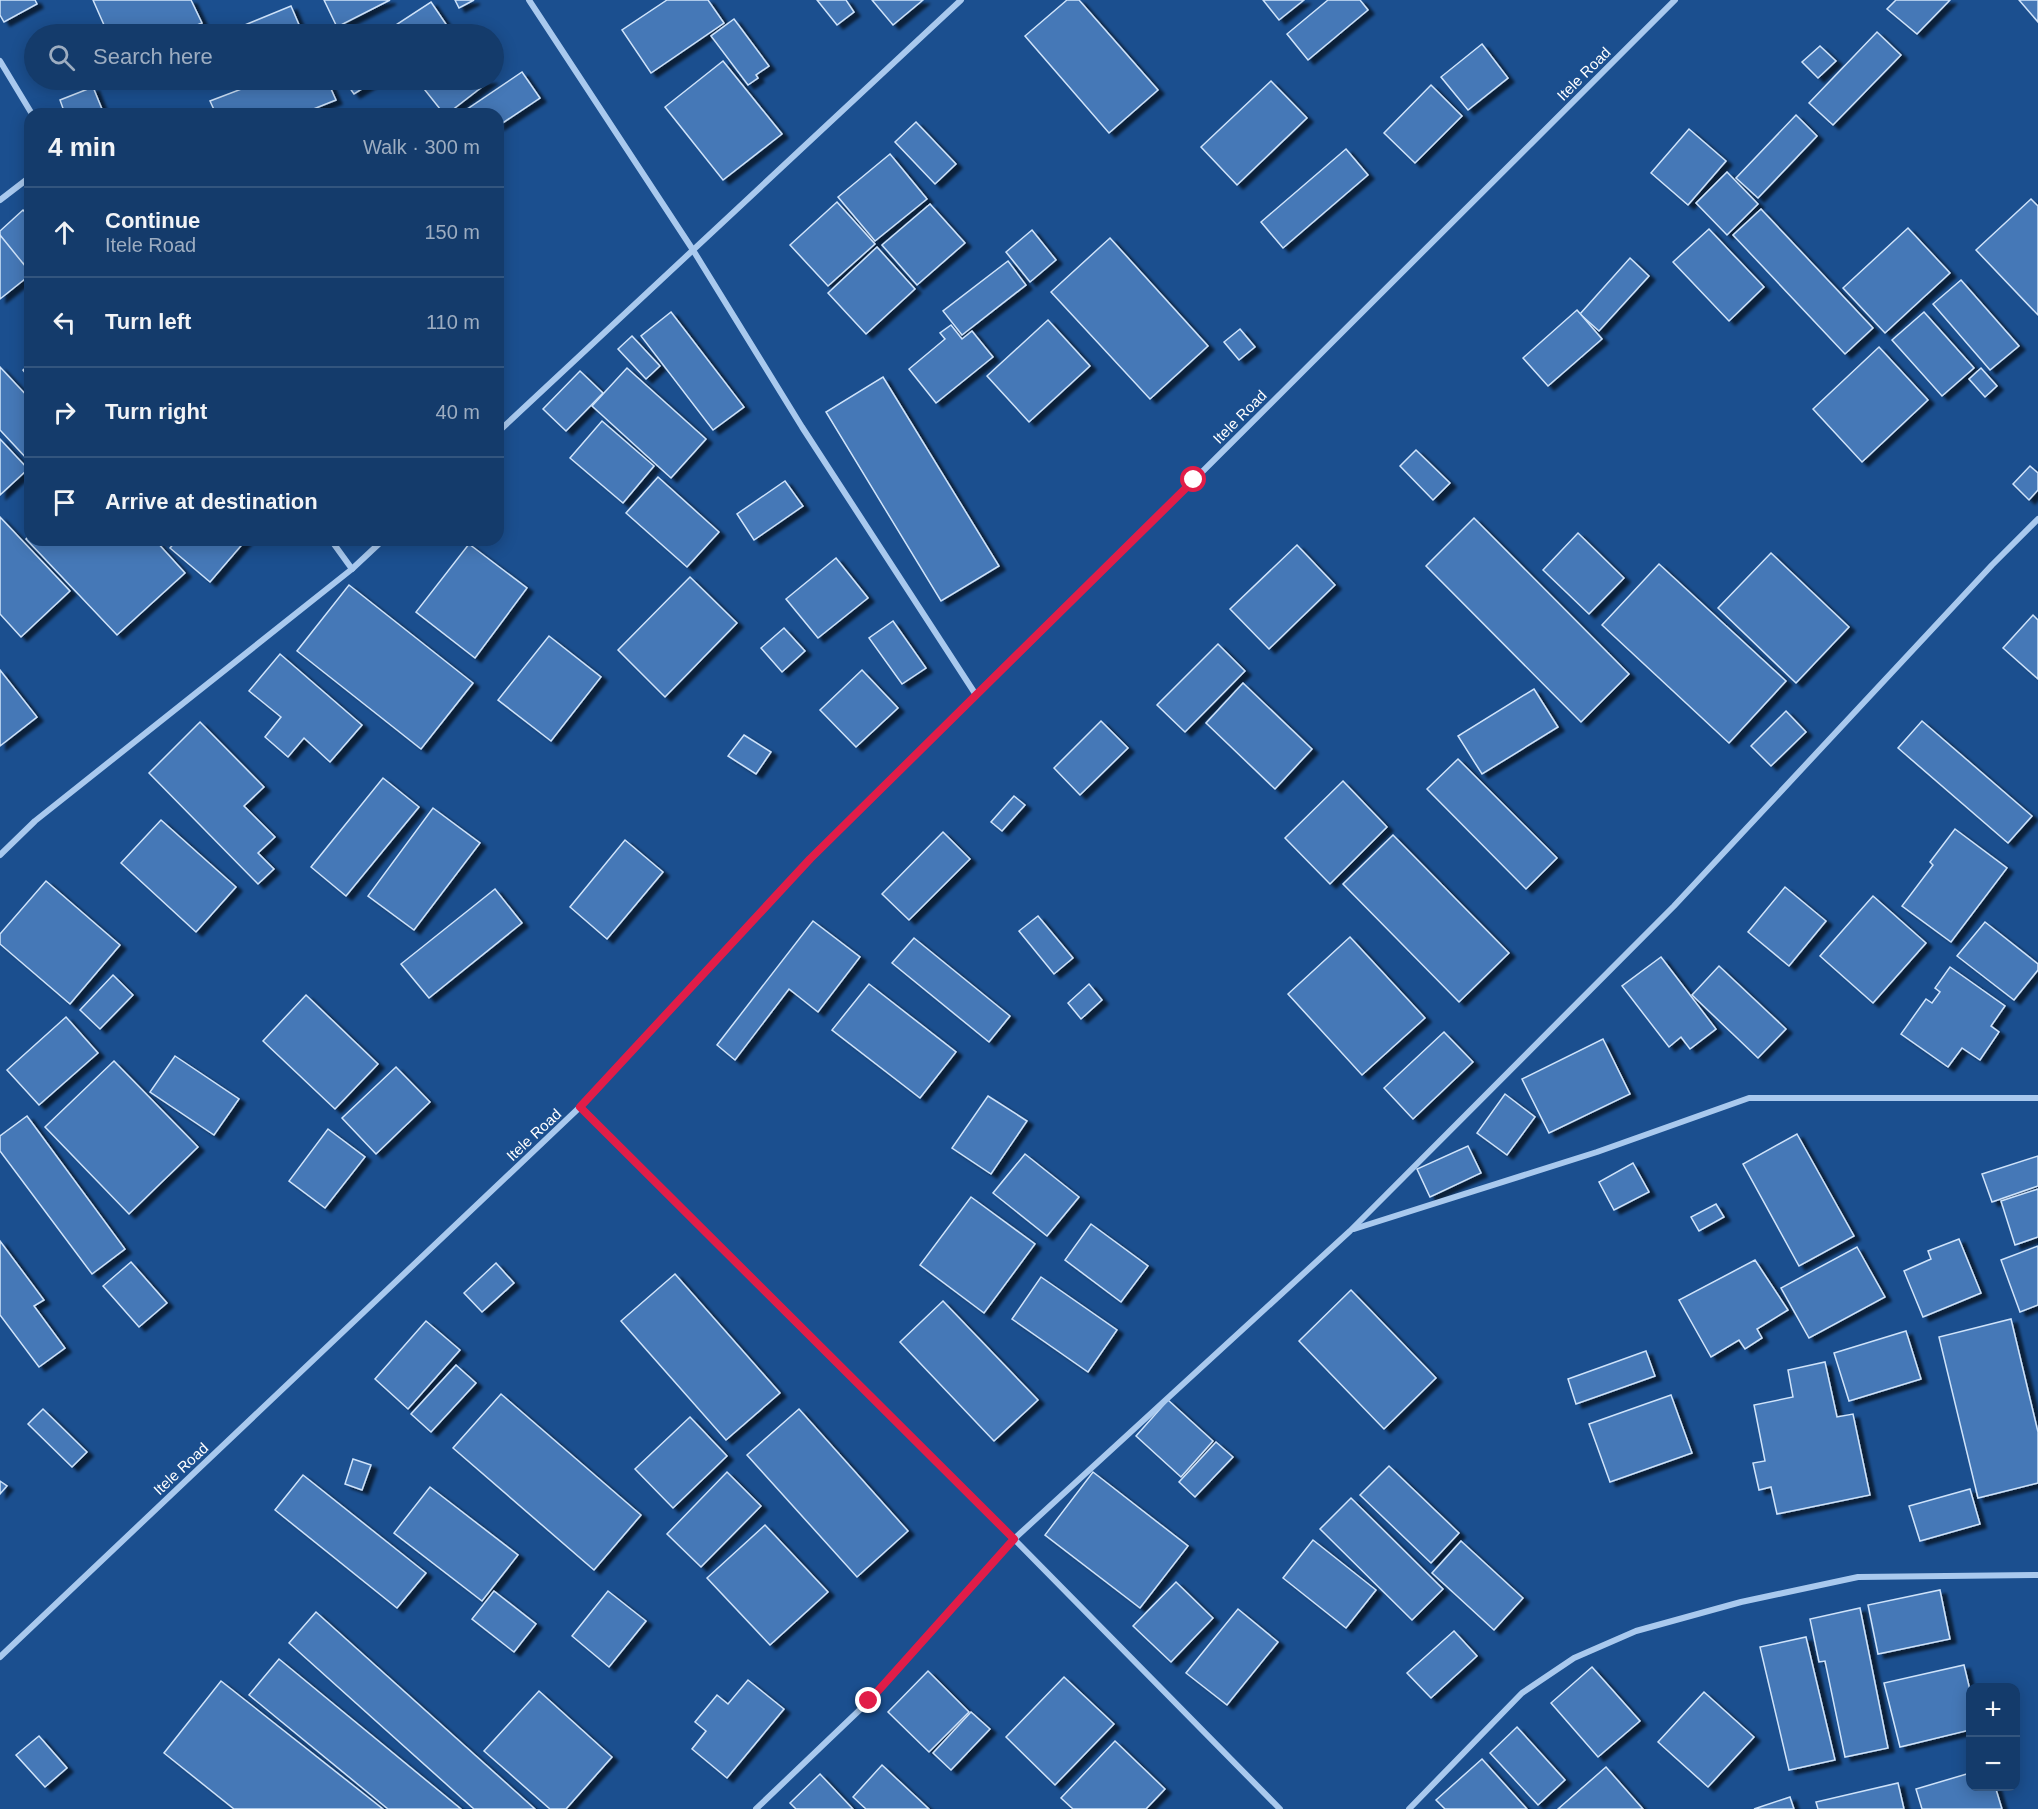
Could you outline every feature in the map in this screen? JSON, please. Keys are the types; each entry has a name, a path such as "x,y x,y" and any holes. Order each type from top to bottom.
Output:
{"street":[{"path":"529,0 693,250 802,427 976,695"},
{"path":"504,426 961,0"},
{"name":"Itele Road","path":"0,1657 580,1107 810,859 1675,0"},
{"path":"0,61 28,108"},
{"path":"0,200 24,182"},
{"path":"756,1809 869,1701 1014,1539 1350,1231 1674,906 1992,565 2038,519"},
{"path":"336,546 352,569"},
{"path":"0,855 35,821 352,569 377,546"},
{"path":"1350,1231 1598,1152 1749,1098 2038,1098"},
{"path":"580,1107 1014,1539 1280,1809"},
{"path":"1408,1809 1522,1693 1574,1659 1636,1631 1741,1602 1858,1577 2038,1575"}],"building":[{"path":"0,0 35,0 37,4 4,22 0,15"},
{"path":"93,0 191,0 202,23 200,24 104,24"},
{"path":"324,0 390,0 343,24 336,24"},
{"path":"455,0 474,0 459,8"},
{"path":"667,0 708,0 724,23 651,73 622,30"},
{"path":"817,0 846,0 854,12 837,25"},
{"path":"872,0 923,0 893,25"},
{"path":"1067,0 1079,0 1158,90 1109,133 1025,36"},
{"path":"1263,0 1304,0 1279,20"},
{"path":"1328,0 1360,0 1368,10 1308,60 1287,34"},
{"path":"1896,0 1950,0 1917,34 1887,9"},
{"path":"2019,0 2038,0 2038,22"},
{"path":"431,2 446,24 397,24"},
{"path":"291,6 299,24 247,24"},
{"path":"734,19 769,66 756,75 758,78 748,85 711,36"},
{"path":"1877,32 1901,55 1833,125 1809,103"},
{"path":"1482,44 1508,78 1468,110 1441,77"},
{"path":"1820,46 1836,61 1818,78 1802,62"},
{"path":"723,61 782,134 723,180 665,107"},
{"path":"522,72 540,98 504,122 504,108 469,108 495,90 504,90 504,84"},
{"path":"1271,81 1307,118 1237,185 1201,147"},
{"path":"1431,85 1462,116 1415,163 1384,133"},
{"path":"85,90 94,90 102,108 63,108 60,100"},
{"path":"239,90 332,90 336,100 316,108 213,108 210,101"},
{"path":"425,90 478,90 455,108 439,108"},
{"path":"1796,115 1817,136 1758,198 1736,178"},
{"path":"916,122 956,164 935,184 895,142"},
{"path":"1689,129 1726,161 1688,205 1651,173"},
{"path":"1346,149 1368,175 1283,248 1261,222"},
{"path":"890,154 927,199 875,241 838,197"},
{"path":"1727,172 1758,204 1727,235 1696,203"},
{"path":"2031,199 2038,206 2038,315 1976,250"},
{"path":"837,202 875,244 828,286 790,245"},
{"path":"930,204 965,243 917,285 882,245"},
{"path":"1761,209 1873,328 1845,354 1733,235"},
{"path":"24,211 24,263 0,284 0,231"},
{"path":"1908,228 1950,273 1885,333 1843,288"},
{"path":"1709,229 1764,287 1729,321 1673,262"},
{"path":"1032,230 1056,260 1030,282 1006,252"},
{"path":"0,235 24,265 24,280 0,299"},
{"path":"1110,238 1208,346 1150,399 1051,292"},
{"path":"877,247 915,289 866,334 828,293"},
{"path":"1630,258 1649,276 1599,331 1580,314"},
{"path":"1008,261 1026,285 962,335 943,311"},
{"path":"1961,280 2019,346 1990,370 1933,304"},
{"path":"1577,310 1602,339 1548,386 1523,358"},
{"path":"671,312 744,407 713,430 641,336"},
{"path":"1924,312 1974,368 1942,396 1892,340"},
{"path":"1048,320 1090,366 1029,422 987,376"},
{"path":"951,325 962,339 972,331 993,357 936,403 909,369 945,339 940,333"},
{"path":"1240,329 1255,347 1239,360 1224,342"},
{"path":"632,336 660,366 646,379 618,349"},
{"path":"1879,347 1928,400 1862,462 1813,409"},
{"path":"0,367 24,393 24,456 0,430"},
{"path":"627,368 706,439 671,478 592,406"},
{"path":"1981,368 1997,386 1985,397 1969,379"},
{"path":"580,371 603,393 566,431 543,409"},
{"path":"883,377 999,566 941,601 826,412"},
{"path":"602,421 654,466 623,503 570,458"},
{"path":"0,439 24,465 24,473 0,495"},
{"path":"1416,450 1450,483 1433,500 1400,466"},
{"path":"2030,466 2038,473 2038,490 2029,500 2013,484"},
{"path":"658,477 719,532 687,567 626,513"},
{"path":"785,481 803,506 754,540 737,514"},
{"path":"0,517 24,542 24,546 27,546 70,591 21,637 0,614"},
{"path":"1474,518 1629,674 1581,722 1426,566"},
{"path":"1578,533 1624,578 1589,614 1543,570"},
{"path":"1297,545 1335,585 1269,649 1230,609"},
{"path":"33,546 160,546 185,573 117,635"},
{"path":"172,546 241,546 210,582 170,548"},
{"path":"467,546 472,546 527,588 475,658 416,612"},
{"path":"1771,553 1849,627 1796,683 1718,608"},
{"path":"836,558 868,598 818,638 786,599"},
{"path":"1659,564 1786,681 1729,743 1602,625"},
{"path":"690,577 737,623 665,697 618,650"},
{"path":"349,585 473,683 421,749 297,651"},
{"path":"2033,615 2038,620 2038,679 2003,648"},
{"path":"893,621 926,668 902,684 869,638"},
{"path":"784,628 805,651 782,672 761,648"},
{"path":"549,636 601,677 551,741 498,700"},
{"path":"1218,644 1245,671 1185,732 1157,705"},
{"path":"280,654 362,725 330,762 304,738 288,757 265,737 281,717 249,691"},
{"path":"0,670 37,717 0,746"},
{"path":"862,670 898,708 856,747 820,710"},
{"path":"1243,683 1312,749 1275,789 1206,723"},
{"path":"1534,689 1558,727 1482,774 1458,736"},
{"path":"1786,711 1806,732 1771,766 1751,746"},
{"path":"1101,721 1128,748 1080,795 1054,768"},
{"path":"1922,721 2032,816 2008,843 1898,748"},
{"path":"200,722 264,787 244,806 275,837 258,853 274,869 258,884 149,773"},
{"path":"744,735 771,752 756,774 728,756"},
{"path":"1458,759 1557,858 1526,889 1427,789"},
{"path":"383,778 419,807 346,896 311,867"},
{"path":"1343,781 1387,827 1330,884 1285,838"},
{"path":"1014,796 1025,805 1002,831 991,822"},
{"path":"433,808 480,843 414,930 368,896"},
{"path":"161,820 236,887 196,932 121,863"},
{"path":"1955,829 2007,868 1951,942 1902,906 1933,865 1930,862"},
{"path":"943,832 970,859 909,920 882,894"},
{"path":"1393,835 1509,953 1459,1002 1343,884"},
{"path":"625,840 663,872 607,939 570,907"},
{"path":"46,881 120,945 70,1004 0,944 0,934"},
{"path":"1785,887 1826,921 1789,966 1748,932"},
{"path":"495,889 522,923 429,998 401,964"},
{"path":"1873,896 1926,943 1873,1003 1820,956"},
{"path":"1038,916 1073,958 1054,974 1019,931"},
{"path":"813,921 860,957 818,1012 789,989 735,1060 717,1045"},
{"path":"1985,922 2038,964 2038,970 2014,1000 1957,956"},
{"path":"1350,937 1425,1018 1362,1075 1288,994"},
{"path":"914,938 1010,1016 989,1042 892,963"},
{"path":"1661,957 1716,1029 1690,1049 1681,1037 1669,1047 1622,986"},
{"path":"1719,966 1786,1029 1758,1058 1692,995"},
{"path":"1950,967 2005,1006 1991,1026 1999,1032 1980,1060 1962,1048 1948,1067 1901,1034 1926,999 1932,1003 1940,992 1935,988"},
{"path":"113,975 133,995 100,1029 80,1010"},
{"path":"869,984 956,1052 920,1098 832,1030"},
{"path":"1089,984 1102,1000 1081,1019 1068,1003"},
{"path":"306,995 378,1064 335,1109 263,1041"},
{"path":"66,1017 98,1053 39,1105 7,1070"},
{"path":"1444,1032 1473,1062 1413,1119 1384,1088"},
{"path":"1603,1039 1630,1094 1549,1133 1522,1079"},
{"path":"175,1056 239,1099 214,1135 150,1092"},
{"path":"114,1061 198,1147 129,1214 45,1127"},
{"path":"396,1067 430,1102 376,1154 342,1118"},
{"path":"1505,1094 1535,1117 1507,1155 1477,1133"},
{"path":"988,1096 1027,1121 991,1174 952,1148"},
{"path":"27,1116 125,1249 92,1274 0,1151 0,1136"},
{"path":"328,1129 365,1157 325,1208 289,1181"},
{"path":"1797,1134 1854,1236 1799,1266 1743,1164"},
{"path":"1468,1146 1481,1173 1430,1197 1417,1169"},
{"path":"1025,1154 1079,1197 1047,1236 993,1193"},
{"path":"2038,1156 2038,1186 1992,1202 1982,1174"},
{"path":"1633,1163 1649,1192 1614,1210 1599,1182"},
{"path":"2038,1189 2038,1237 2015,1245 2001,1201"},
{"path":"971,1197 1035,1244 984,1313 920,1265"},
{"path":"1716,1204 1724,1217 1699,1231 1691,1217"},
{"path":"1091,1224 1148,1266 1121,1302 1065,1260"},
{"path":"1959,1239 1981,1293 1923,1317 1904,1271 1931,1259 1928,1251"},
{"path":"0,1241 44,1300 34,1306 65,1348 39,1367 0,1315"},
{"path":"2038,1246 2038,1305 2020,1312 2001,1260"},
{"path":"1857,1247 1885,1297 1809,1338 1781,1288"},
{"path":"1755,1260 1788,1310 1757,1329 1762,1338 1745,1349 1739,1340 1711,1357 1679,1300"},
{"path":"131,1262 167,1303 139,1327 103,1286"},
{"path":"496,1263 514,1283 482,1312 464,1293"},
{"path":"675,1274 780,1393 726,1440 621,1321"},
{"path":"1041,1277 1117,1330 1088,1372 1012,1319"},
{"path":"1351,1290 1436,1378 1384,1429 1299,1341"},
{"path":"943,1301 1038,1400 994,1441 900,1342"},
{"path":"2011,1319 2038,1432 2038,1483 1978,1498 1939,1337"},
{"path":"426,1321 460,1350 408,1409 375,1379"},
{"path":"1906,1331 1921,1379 1849,1401 1834,1353"},
{"path":"1646,1351 1655,1376 1576,1404 1568,1379"},
{"path":"1825,1362 1837,1417 1853,1414 1870,1495 1777,1514 1771,1487 1759,1490 1753,1463 1765,1461 1754,1405 1793,1397 1788,1370"},
{"path":"456,1365 476,1383 431,1432 411,1414"},
{"path":"501,1394 641,1515 594,1570 453,1448"},
{"path":"1671,1395 1692,1453 1610,1482 1589,1424"},
{"path":"1168,1400 1213,1441 1181,1477 1136,1436"},
{"path":"43,1409 87,1452 72,1467 28,1424"},
{"path":"799,1409 908,1531 857,1577 747,1455"},
{"path":"690,1417 727,1456 673,1508 635,1469"},
{"path":"1216,1442 1233,1457 1195,1497 1179,1482"},
{"path":"353,1459 371,1465 362,1490 345,1484"},
{"path":"1389,1466 1459,1533 1431,1563 1360,1495"},
{"path":"727,1472 761,1506 701,1567 667,1534"},
{"path":"1093,1472 1188,1546 1140,1608 1045,1535"},
{"path":"303,1475 426,1573 397,1608 275,1510"},
{"path":"0,1481 7,1486 0,1494"},
{"path":"430,1487 518,1555 482,1601 394,1533"},
{"path":"1970,1489 1980,1524 1920,1541 1909,1506"},
{"path":"1351,1498 1443,1589 1412,1620 1320,1529"},
{"path":"765,1525 828,1592 770,1645 707,1578"},
{"path":"1313,1540 1376,1590 1346,1628 1283,1578"},
{"path":"1461,1541 1523,1598 1494,1630 1432,1573"},
{"path":"1176,1582 1213,1618 1171,1662 1133,1626"},
{"path":"1940,1590 1950,1639 1878,1654 1868,1605"},
{"path":"494,1591 536,1624 514,1652 472,1619"},
{"path":"608,1591 646,1621 609,1667 572,1636"},
{"path":"1860,1608 1888,1748 1845,1757 1825,1661 1819,1662 1810,1619"},
{"path":"1238,1609 1278,1642 1227,1705 1186,1673"},
{"path":"316,1612 535,1809 474,1809 289,1643"},
{"path":"1454,1631 1477,1656 1431,1698 1407,1673"},
{"path":"1806,1637 1835,1760 1789,1770 1760,1647"},
{"path":"279,1659 461,1809 388,1809 249,1695"},
{"path":"1964,1665 1968,1683 1966,1683 1966,1731 1900,1747 1884,1683"},
{"path":"1592,1667 1640,1721 1598,1757 1551,1703"},
{"path":"928,1671 969,1712 929,1752 888,1712"},
{"path":"1064,1677 1114,1724 1055,1785 1006,1737"},
{"path":"748,1680 784,1709 727,1778 692,1749 706,1731 695,1722 717,1695 728,1704"},
{"path":"221,1681 383,1809 234,1809 164,1753"},
{"path":"539,1691 612,1757 566,1809 550,1809 484,1751"},
{"path":"1704,1692 1754,1737 1708,1787 1658,1742"},
{"path":"971,1712 990,1729 951,1770 933,1753"},
{"path":"1517,1727 1565,1780 1538,1805 1490,1753"},
{"path":"39,1736 67,1768 45,1787 16,1755"},
{"path":"1115,1741 1165,1789 1146,1809 1073,1809 1061,1798"},
{"path":"1482,1759 1527,1809 1445,1809 1436,1800"},
{"path":"882,1765 929,1809 866,1809 853,1797"},
{"path":"1606,1767 1643,1809 1558,1809"},
{"path":"820,1774 853,1809 796,1809 790,1803"},
{"path":"1966,1774 1966,1791 1997,1791 2002,1809 1922,1809 1916,1789"},
{"path":"1898,1783 1904,1809 1818,1809 1816,1802"},
{"path":"1790,1797 1794,1809 1754,1809"}],"route":[{"path":"869,1701 1014,1539 580,1107 810,859 1194,480"}]}
